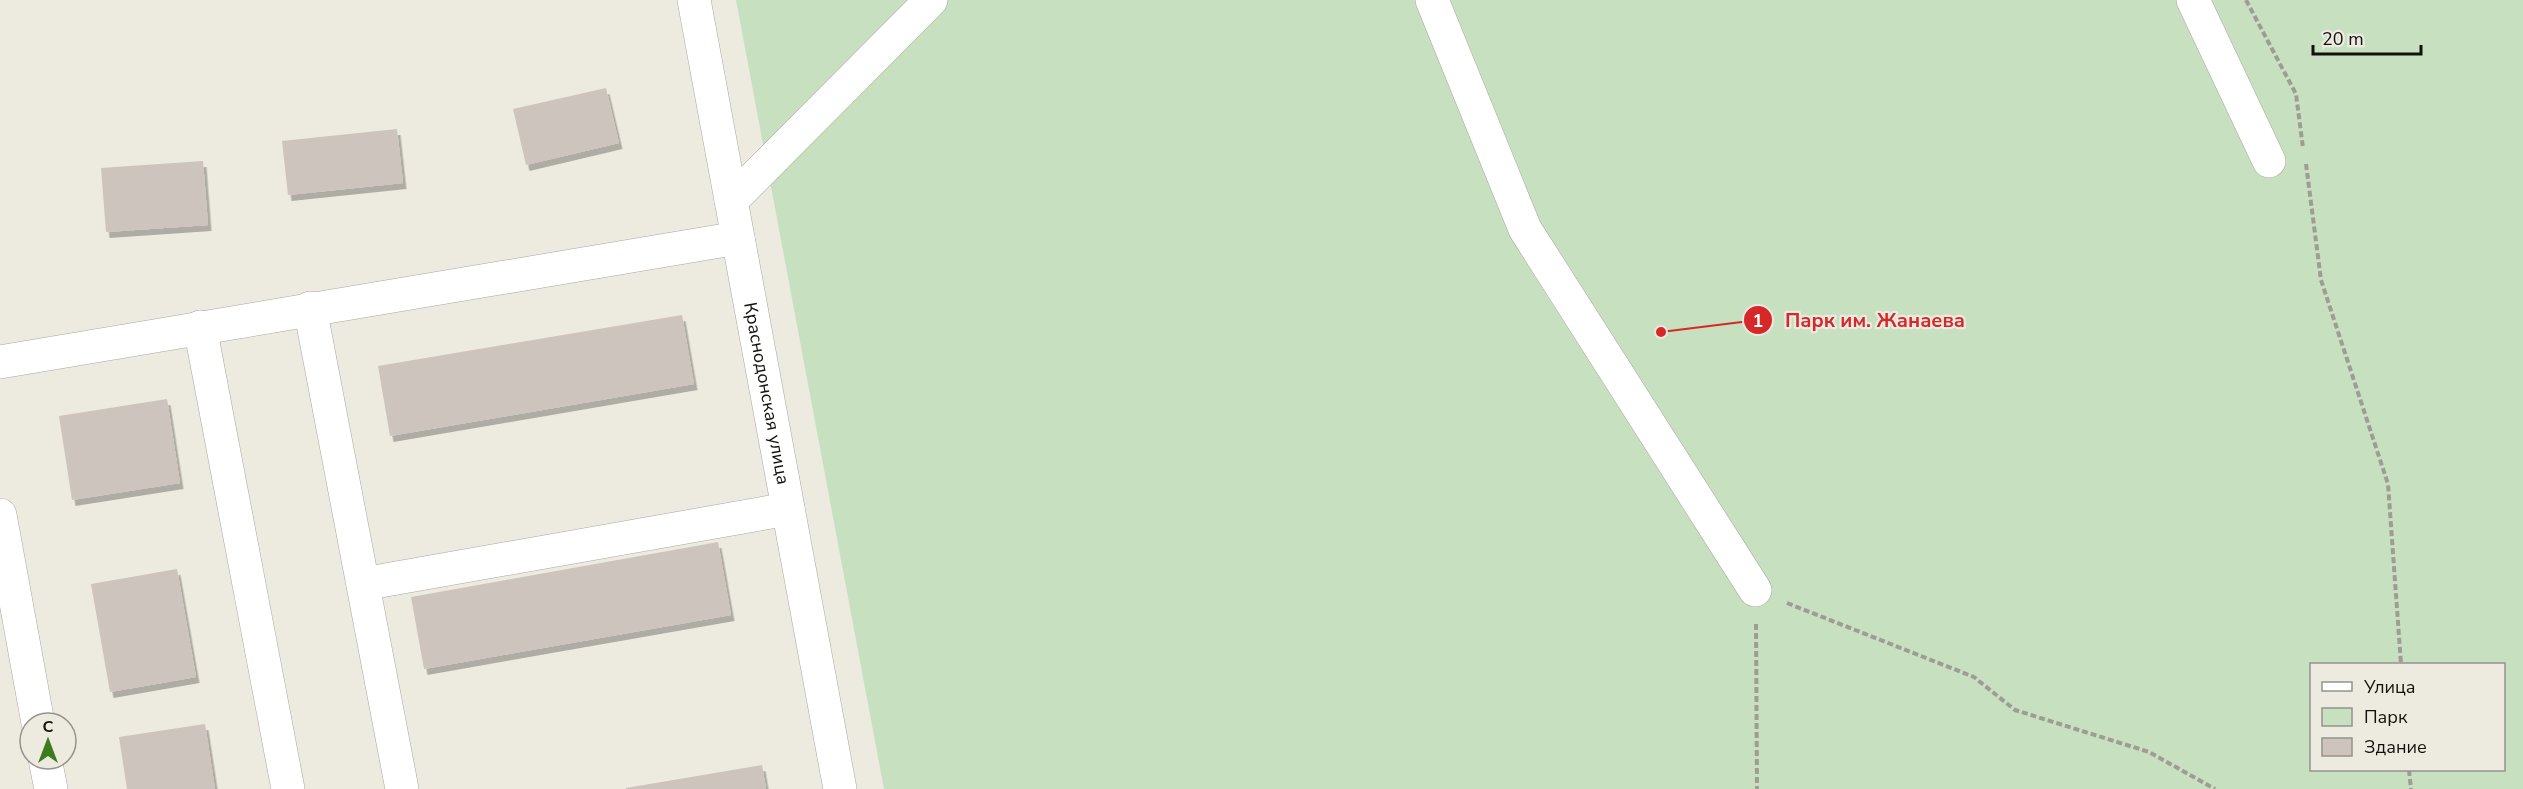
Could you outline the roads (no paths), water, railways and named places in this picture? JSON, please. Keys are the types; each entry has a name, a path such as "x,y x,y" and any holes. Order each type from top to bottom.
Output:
{"street":[{"name":"Краснодонская улица","path":"694,0 840,789"},
{"path":"731,201 931,0"},
{"path":"1432,0 1526,230 1755,590"},
{"path":"2193,0 2269,161"},
{"path":"0,362 310,308 738,238"},
{"path":"310,308 402,789"},
{"path":"200,327 288,789"},
{"path":"363,584 788,508"},
{"path":"0,514 36,711"},
{"path":"47,771 51,789"}],"place":[{"name":"Парк им. Жанаева","path":"1661,332"}]}
